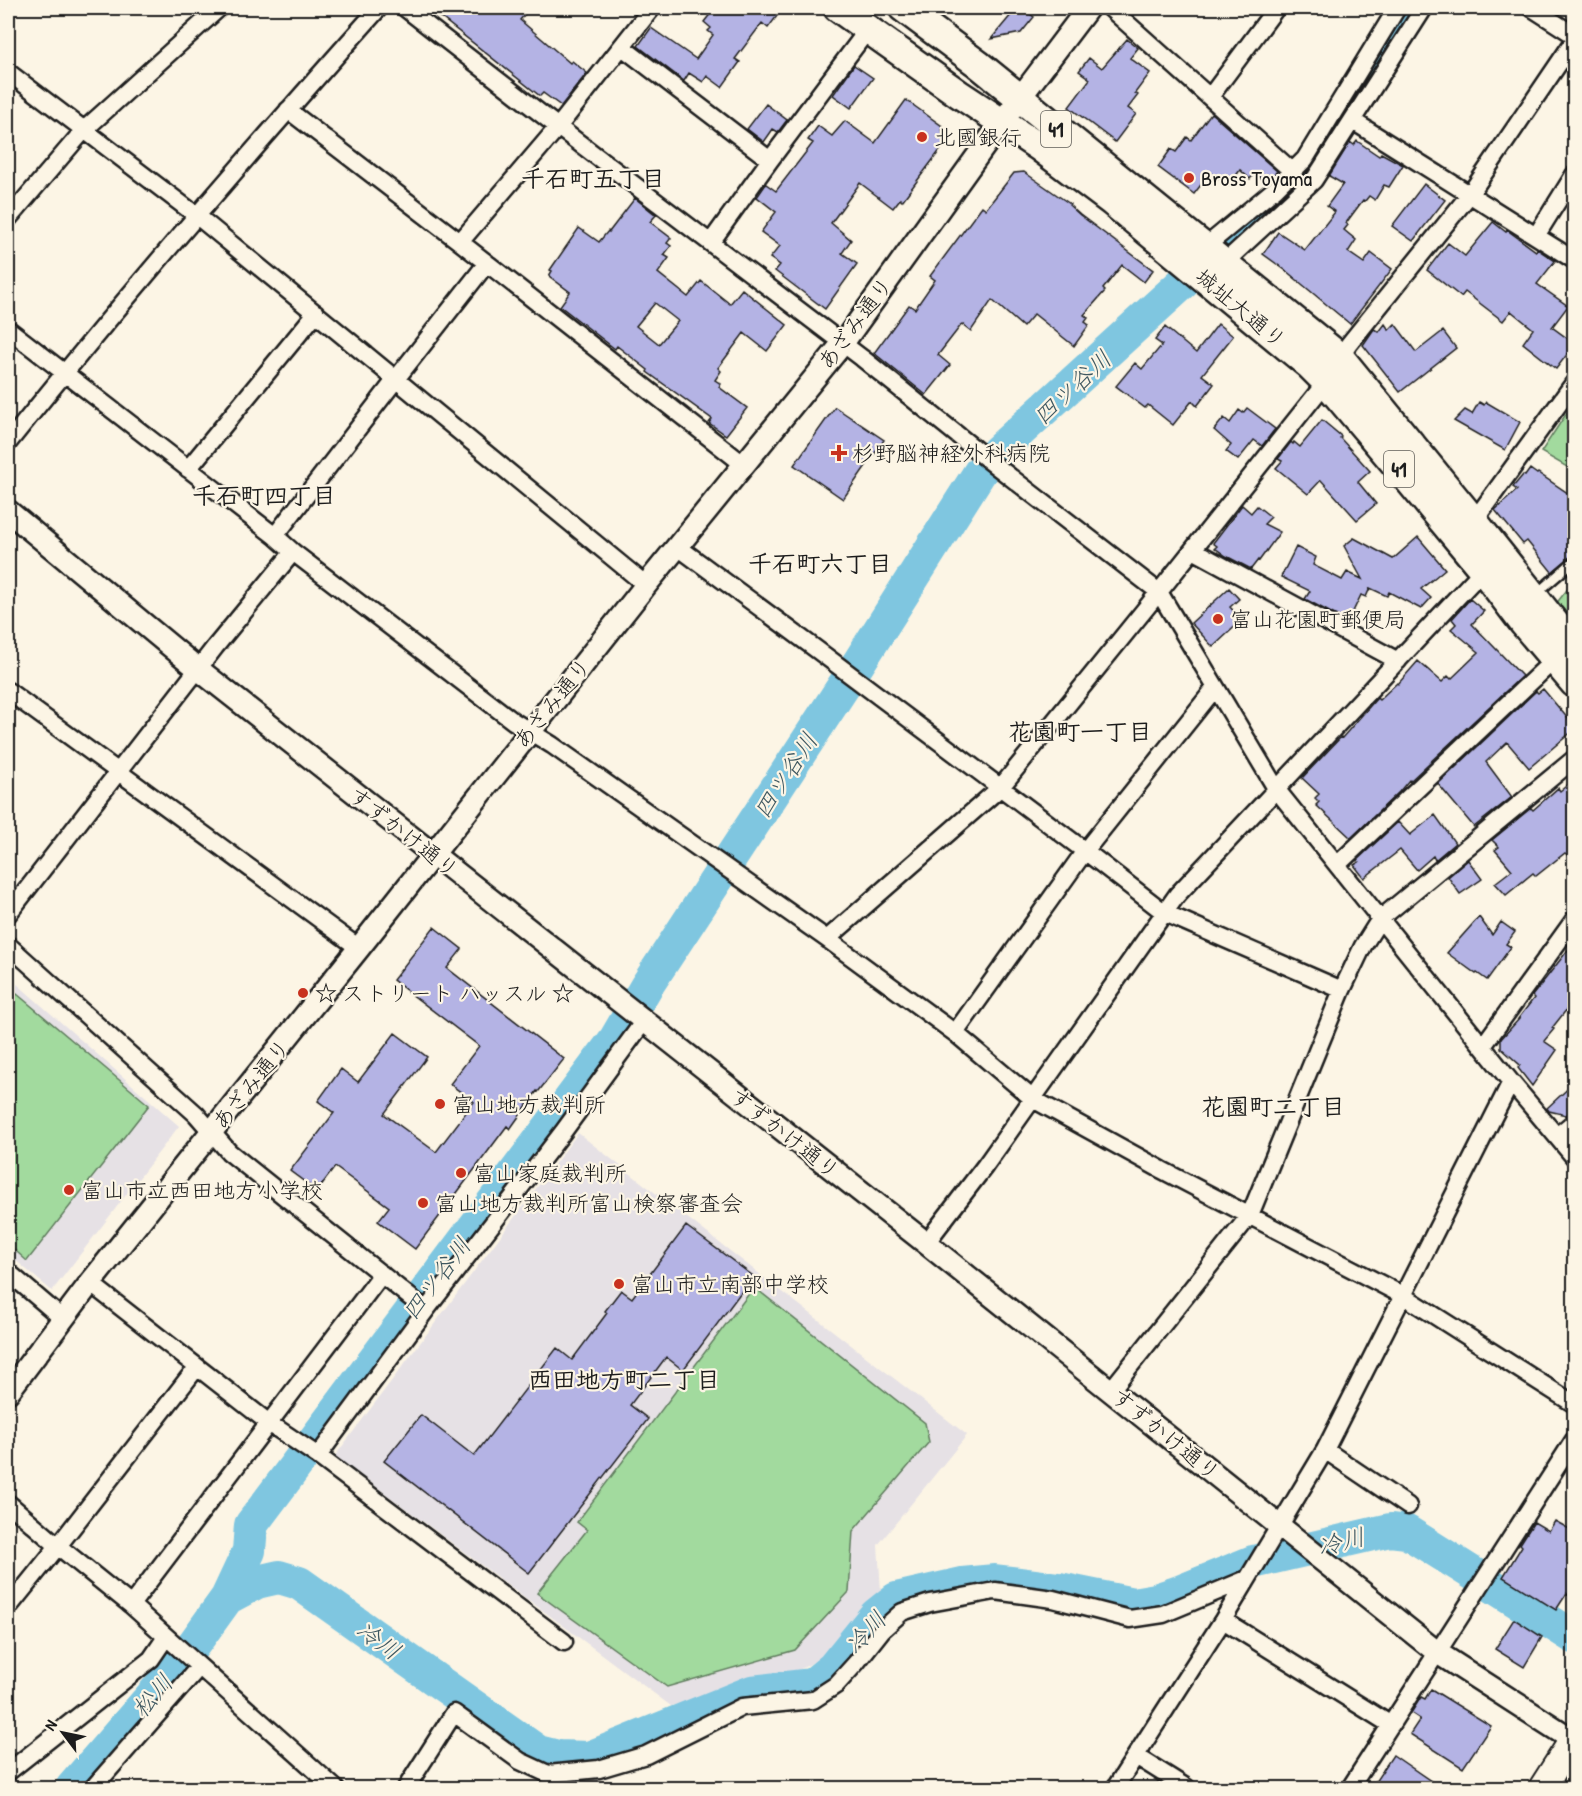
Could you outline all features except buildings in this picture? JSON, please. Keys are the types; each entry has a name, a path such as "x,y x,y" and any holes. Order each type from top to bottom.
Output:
{"highway":[{"name":"城址大通り","path":"838,8 1001,123 1039,147 1094,188 1209,261 1340,357 1534,596 1565,653 1575,683"},
{"name":"城址大通り","path":"903,8 978,64 1209,261 1325,381 1483,570 1524,624 1565,653"}],"main road":[{"path":"1542,1788 1574,1739"}],"street":[{"path":"8,219 84,130 219,8"},
{"path":"8,443 64,372 196,215 379,8"},
{"path":"405,8 843,343 991,462 1159,592 1277,790 1511,1082 1575,1157"},
{"path":"460,242 558,127 652,8"},
{"name":"あざみ通り","path":"8,1392 90,1283 212,1133 646,585 843,343 1001,123 1088,8"},
{"path":"1110,8 1292,171"},
{"path":"1210,97 1276,8"},
{"path":"1209,261 1305,159 1397,8"},
{"path":"1209,261 1314,180 1424,8"},
{"path":"1532,8 1575,36"},
{"path":"711,242 869,28"},
{"path":"826,939 1000,787 1193,550 1325,381 1340,357 1470,194 1575,40"},
{"path":"622,47 770,160"},
{"path":"8,72 196,215 646,585"},
{"path":"288,110 743,464"},
{"path":"1353,121 1575,260"},
{"path":"1536,236 1575,175"},
{"path":"275,536 487,263"},
{"path":"188,469 316,313"},
{"path":"8,329 275,536 292,552 504,714 562,752 826,939 955,1034 1033,1099 1162,1170 1404,1296 1575,1404"},
{"path":"1474,521 1575,383"},
{"name":"すずかけ通り","path":"8,511 198,669 1111,1389 1437,1653 1574,1739"},
{"path":"678,548 816,649 1165,913 1342,990"},
{"path":"1193,550 1398,661"},
{"path":"8,914 292,552"},
{"path":"926,1243 985,1166 1177,895 1483,570"},
{"path":"1337,865 1565,653"},
{"path":"955,1034 1085,851 1215,688"},
{"path":"8,691 359,948"},
{"path":"1111,1389 1250,1215 1342,990 1363,946 1380,919 1575,759"},
{"path":"1483,1046 1575,920"},
{"path":"8,945 196,1114 229,1152 426,1310"},
{"path":"318,1456 644,1022"},
{"path":"1115,1788 1223,1620 1325,1450 1511,1082"},
{"path":"1557,1136 1575,1122"},
{"path":"8,1272 63,1319"},
{"path":"130,1605 382,1274"},
{"path":"90,1283 269,1423 318,1456 564,1642"},
{"path":"8,1608 197,1367"},
{"path":"1350,1788 1575,1440"},
{"path":"1325,1450 1408,1506"},
{"path":"8,1503 130,1605 334,1788"},
{"path":"406,1788 454,1713 520,1761 548,1774 599,1769 646,1755 742,1707 813,1700 836,1685 882,1630 902,1612 930,1603 995,1592 1053,1599 1130,1618 1163,1614 1247,1579"},
{"path":"1223,1620 1391,1725"},
{"path":"8,1772 151,1659 169,1640"},
{"path":"96,1787 199,1667"},
{"path":"1136,1756 1187,1788"}],"lane":[{"path":"1534,596 1575,561"}],"shaded area":[{"name":"富山市立西田地方小学校","path":"8,976 179,1126 52,1291 8,1254"},
{"name":"富山市立南部中学校","path":"578,1133 967,1435 878,1545 881,1592 827,1655 793,1673 671,1706 335,1456"}],"green space":[{"path":"1574,402 1574,471 1541,452"},
{"path":"1574,581 1574,628 1555,605"},
{"name":"富山市立西田地方小学校","path":"17,994 149,1105 27,1261 8,1244 8,1004"},
{"path":"754,1287 925,1423 929,1442 853,1531 849,1592 795,1650 667,1687 537,1593 587,1530 577,1522"}],"waterway":[{"name":"四ツ谷川","path":"72,1788 178,1666 227,1598 249,1551 251,1525 615,1040 646,987 858,664 980,472 998,451 1308,169 1410,8"},
{"name":"冷川","path":"227,1598 257,1582 279,1577 299,1583 538,1752 558,1757 589,1758 752,1692 812,1685 833,1668 876,1615 896,1599 962,1584 995,1581 1059,1589 1133,1604 1177,1593 1253,1562 1390,1530 1407,1532 1574,1637"}],"place":[{"name":"北國銀行","path":"922,137"},
{"name":"Bross Toyama","path":"1189,178"},
{"name":"杉野脳神経外科病院","path":"839,453"},
{"name":"富山花園町郵便局","path":"1218,619"},
{"name":"☆ ストリート ハッスル ☆","path":"303,993"},
{"name":"富山地方裁判所","path":"440,1104"},
{"name":"富山家庭裁判所","path":"461,1173"},
{"name":"富山市立西田地方小学校","path":"69,1190"},
{"name":"富山地方裁判所富山検察審査会","path":"423,1203"},
{"name":"富山市立南部中学校","path":"619,1284"}],"district":[{"name":"千石町五丁目","path":"593,178"},
{"name":"千石町四丁目","path":"264,495"},
{"name":"千石町六丁目","path":"820,563"},
{"name":"花園町一丁目","path":"1080,731"},
{"name":"花園町二丁目","path":"1273,1106"},
{"name":"西田地方町二丁目","path":"624,1379"}],"water label":[{"name":"松川","path":"152,1695"}]}
